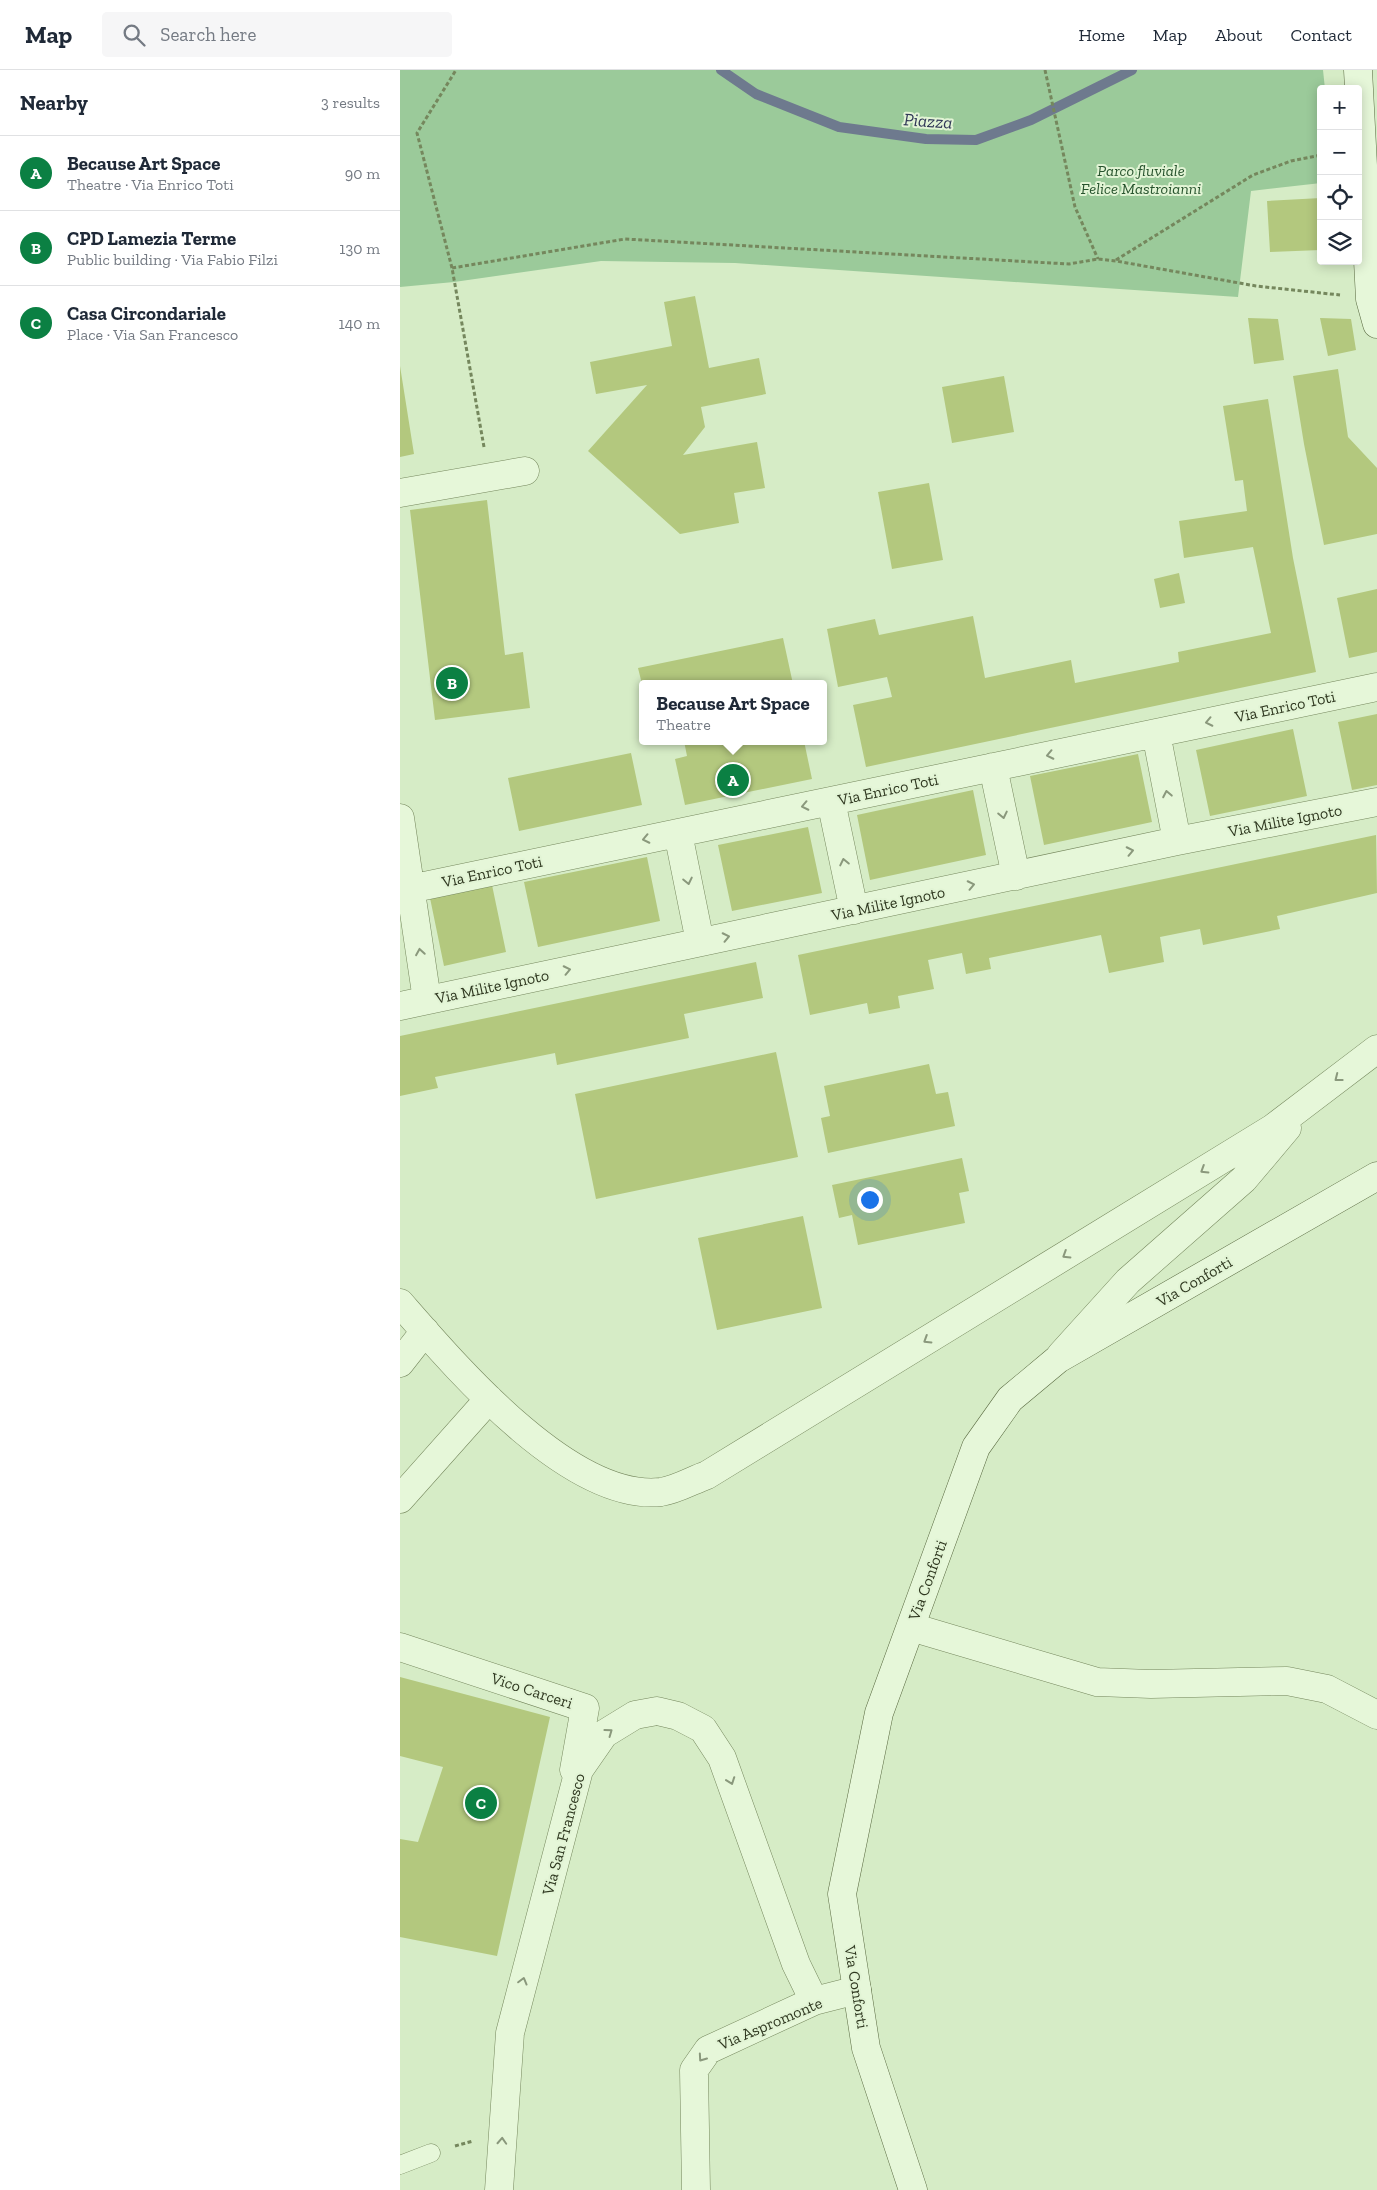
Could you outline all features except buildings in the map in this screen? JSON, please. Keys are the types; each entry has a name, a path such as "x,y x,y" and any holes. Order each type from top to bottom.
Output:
{"street":[{"path":"1358,70 1368,98 1374,311"},
{"path":"400,493 525,471"},
{"name":"Via Enrico Toti","path":"405,889 1377,687"},
{"path":"1156,733 1177,841"},
{"path":"994,767 1016,876"},
{"path":"831,801 854,910"},
{"name":"Via Milite Ignoto","path":"400,1006 1177,841 1377,802"},
{"path":"400,818 405,889 427,1000"},
{"path":"678,833 700,942"},
{"path":"400,1303 424,1331 501,1411 567,1464 614,1488 661,1492 707,1475 1273,1128 1377,1049"},
{"path":"1058,1359 1128,1281 1244,1179 1316,1094"},
{"name":"Via Conforti","path":"914,2190 866,2048 842,1894 879,1713 976,1447 1010,1399 1058,1359 1377,1176"},
{"path":"400,1363 424,1331"},
{"path":"400,1499 489,1398"},
{"path":"911,1627 1097,1682 1151,1684 1287,1681 1327,1688 1377,1714"},
{"name":"Vico Carceri","path":"400,1647 585,1708 566,1818"},
{"name":"Via San Francesco","path":"499,2190 510,2033 578,1770 604,1734 635,1715 657,1711 678,1716 703,1729 722,1758 796,1964 814,2001"},
{"name":"Via Aspromonte","path":"696,2190 694,2070 708,2050 814,2001 857,1990"}],"lane":[{"path":"400,2165 431,2153"}],"path":[{"path":"456,70 417,133 452,268 489,477"},
{"path":"1044,70 1075,207 1098,259"},
{"path":"1116,260 1254,175 1291,161 1317,156"},
{"path":"452,268 625,239 1069,264 1098,259 1116,260 1256,286 1374,311"},
{"path":"431,2153 502,2132"}],"green space":[{"name":"Parco fluviale Felice Mastroianni","path":"400,70 1323,70 1325,85 1317,85 1317,183 1251,191 1238,297 735,263 601,261 454,282 400,287"}],"waterway":[{"name":"Piazza","path":"721,70 756,94 839,127 926,139 976,140 1031,120 1132,70"}],"place":[{"name":"CPD Lamezia Terme","path":"452,683"},
{"name":"Because Art Space","path":"733,780"},
{"name":"Casa Circondariale","path":"481,1803"}]}
